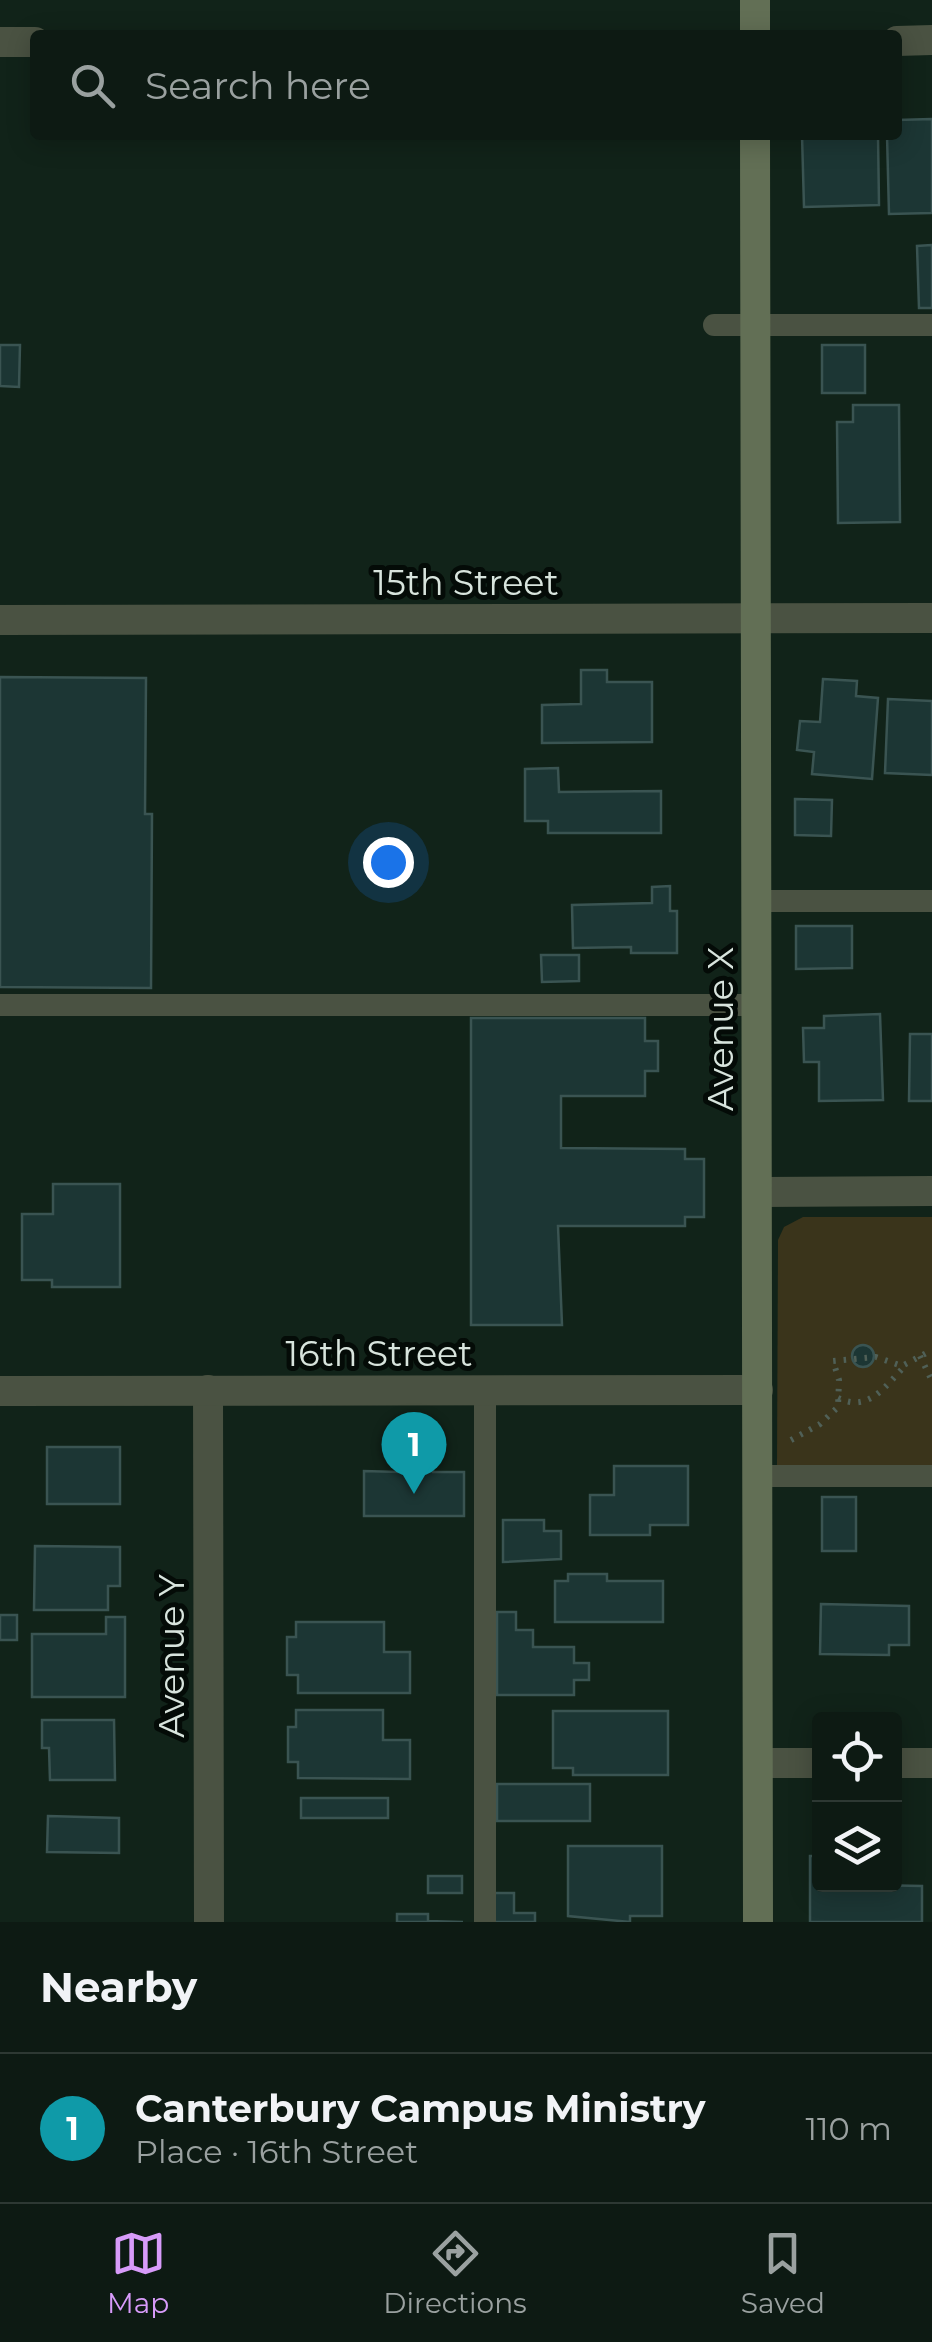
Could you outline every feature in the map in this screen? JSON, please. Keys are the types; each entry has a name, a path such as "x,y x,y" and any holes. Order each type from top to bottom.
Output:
{"street":[{"path":"754,0 754,30"},
{"path":"902,40 932,40"},
{"path":"0,42 30,42"},
{"name":"Avenue X","path":"755,140 758,1922"},
{"name":"15th Street","path":"0,620 932,618"},
{"path":"758,1192 932,1191"},
{"name":"Avenue Y","path":"208,1390 208,1922"},
{"name":"16th Street","path":"0,1391 758,1390"},
{"path":"758,1764 812,1763"},
{"path":"902,1763 932,1763"}],"lane":[{"path":"714,325 932,324"},
{"path":"757,901 932,901"},
{"path":"0,1005 757,1005"},
{"path":"485,1390 486,1922"},
{"path":"758,1465 932,1476"}],"path":[{"path":"758,1465 820,1424 838,1407 833,1362 848,1356 876,1357 902,1366 932,1350"},
{"path":"920,1356 932,1381"},
{"path":"838,1398 853,1405 868,1402 908,1363"}],"shaded area":[{"path":"803,1217 932,1217 932,1466 777,1467 778,1240 784,1227"}],"building":[{"path":"932,119 932,213 889,214 887,140 902,140 902,120"},
{"path":"802,140 878,140 879,205 804,207"},
{"path":"932,245 932,308 919,308 917,246"},
{"path":"0,345 20,345 19,387 0,386"},
{"path":"822,345 865,345 865,393 822,393"},
{"path":"853,405 899,405 900,522 838,523 837,422 853,422"},
{"path":"581,670 607,670 607,682 652,682 652,742 542,743 542,705 581,704"},
{"path":"0,677 146,678 145,814 152,814 151,988 0,987"},
{"path":"823,679 857,681 856,696 878,698 872,779 812,774 814,752 797,750 800,721 820,722"},
{"path":"888,699 932,701 932,775 885,773"},
{"path":"558,768 559,792 661,791 661,833 548,833 548,821 525,821 525,769"},
{"path":"795,799 832,800 831,836 795,835"},
{"path":"670,886 670,911 677,911 677,953 631,953 631,947 573,948 572,905 652,903 652,887"},
{"path":"796,926 852,926 852,968 796,969"},
{"path":"541,955 579,955 579,981 542,982"},
{"path":"880,1014 883,1100 819,1101 819,1062 804,1062 803,1028 824,1028 824,1016"},
{"path":"471,1018 645,1018 645,1041 658,1041 658,1071 645,1071 645,1096 561,1096 561,1148 685,1149 685,1159 704,1159 704,1217 685,1217 685,1226 558,1226 562,1325 471,1325"},
{"path":"910,1034 932,1034 932,1101 909,1101"},
{"path":"53,1184 120,1184 120,1287 52,1287 52,1280 22,1280 22,1214 53,1214"},
{"path":"863,1345 871,1348 871,1364 863,1367 855,1364 852,1356 855,1348"},
{"path":"47,1447 120,1447 120,1504 47,1504"},
{"path":"399,1448 433,1448 433,1472 464,1472 464,1516 364,1516 364,1471 399,1472"},
{"path":"614,1466 688,1466 688,1525 650,1525 650,1535 590,1535 590,1495 614,1495"},
{"path":"822,1497 856,1497 856,1551 822,1551"},
{"path":"503,1520 544,1520 544,1531 561,1531 561,1559 503,1562"},
{"path":"35,1546 120,1547 120,1586 108,1586 108,1610 34,1610"},
{"path":"568,1574 607,1574 607,1581 663,1581 663,1622 555,1622 555,1581 568,1581"},
{"path":"821,1604 909,1606 909,1645 889,1645 889,1655 820,1654"},
{"path":"497,1612 516,1612 516,1630 533,1630 533,1647 574,1647 574,1663 589,1663 589,1680 574,1680 574,1695 497,1695"},
{"path":"0,1615 17,1615 17,1640 0,1640"},
{"path":"106,1617 125,1617 125,1697 32,1697 32,1634 106,1634"},
{"path":"296,1622 384,1622 384,1652 410,1652 410,1693 298,1693 298,1675 287,1675 287,1637 296,1637"},
{"path":"296,1710 383,1710 383,1740 410,1740 410,1779 298,1778 298,1762 288,1762 288,1727 296,1727"},
{"path":"553,1711 668,1711 668,1775 573,1775 573,1768 553,1768"},
{"path":"42,1720 114,1720 115,1780 50,1780 49,1748 42,1748"},
{"path":"497,1784 590,1784 590,1821 497,1821"},
{"path":"301,1798 388,1798 388,1818 301,1818"},
{"path":"48,1816 119,1818 119,1853 47,1852"},
{"path":"568,1846 662,1846 662,1916 630,1916 630,1922 568,1916"},
{"path":"810,1856 812,1892 902,1892 902,1886 922,1886 922,1922 810,1922"},
{"path":"428,1876 462,1876 462,1893 428,1893"},
{"path":"493,1893 514,1893 514,1913 535,1913 535,1922 493,1922"},
{"path":"397,1914 428,1914 428,1921 463,1922 397,1922"}],"place":[{"name":"Canterbury Campus Ministry","path":"414,1494"}]}
